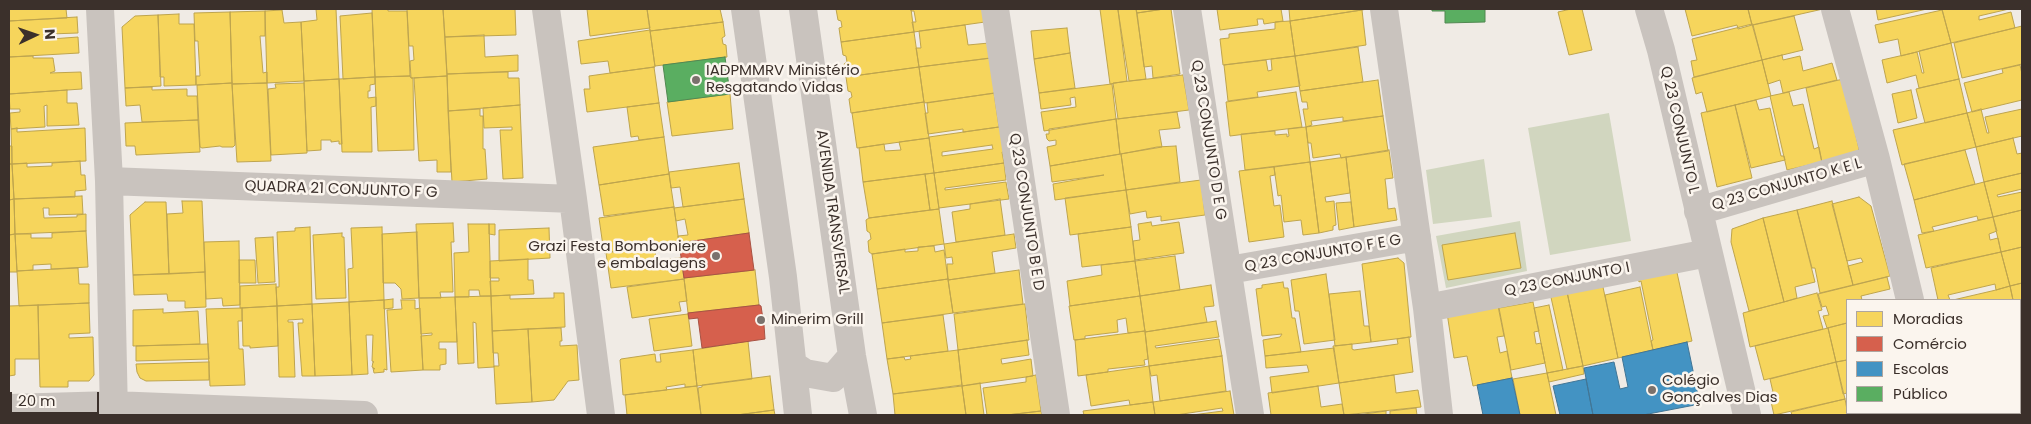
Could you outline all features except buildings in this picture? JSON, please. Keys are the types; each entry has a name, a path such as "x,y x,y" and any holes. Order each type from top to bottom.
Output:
{"street":[{"path":"100,9 109,181 114,410"},
{"path":"546,9 574,199 601,415"},
{"path":"745,9 782,267 798,415"},
{"name":"AVENIDA TRANSVERSAL","path":"803,9 852,356 863,415"},
{"name":"Q 23 CONJUNTO B E D","path":"995,9 1056,415"},
{"name":"Q 23 CONJUNTO D E G","path":"1187,9 1250,415"},
{"path":"1384,9 1427,308 1439,415"},
{"name":"Q 23 CONJUNTO L","path":"1649,9 1661,50 1747,415"},
{"path":"1836,9 1876,159 1910,299"},
{"name":"Q 23 CONJUNTO K E L","path":"1698,211 1876,159"},
{"name":"QUADRA 21 CONJUNTO F G","path":"109,181 574,199"},
{"name":"Q 23 CONJUNTO F E G","path":"1229,270 1417,238"},
{"name":"Q 23 CONJUNTO I","path":"1427,308 1708,253"},
{"path":"793,365 804,373 833,378 852,356"},
{"path":"9,408 364,415"}],"green space":[{"path":"1609,113 1631,241 1550,255 1528,128"},
{"path":"1484,159 1492,217 1433,224 1426,170"},
{"path":"1520,221 1527,271 1446,288 1436,236"}],"place":[{"name":"IADPMMRV Ministério Resgatando Vidas","path":"696,80"},
{"name":"Grazi Festa Bomboniere e embalagens","path":"716,256"},
{"name":"Minerim Grill","path":"761,320"},
{"name":"Colégio Gonçalves Dias","path":"1652,390"}]}
